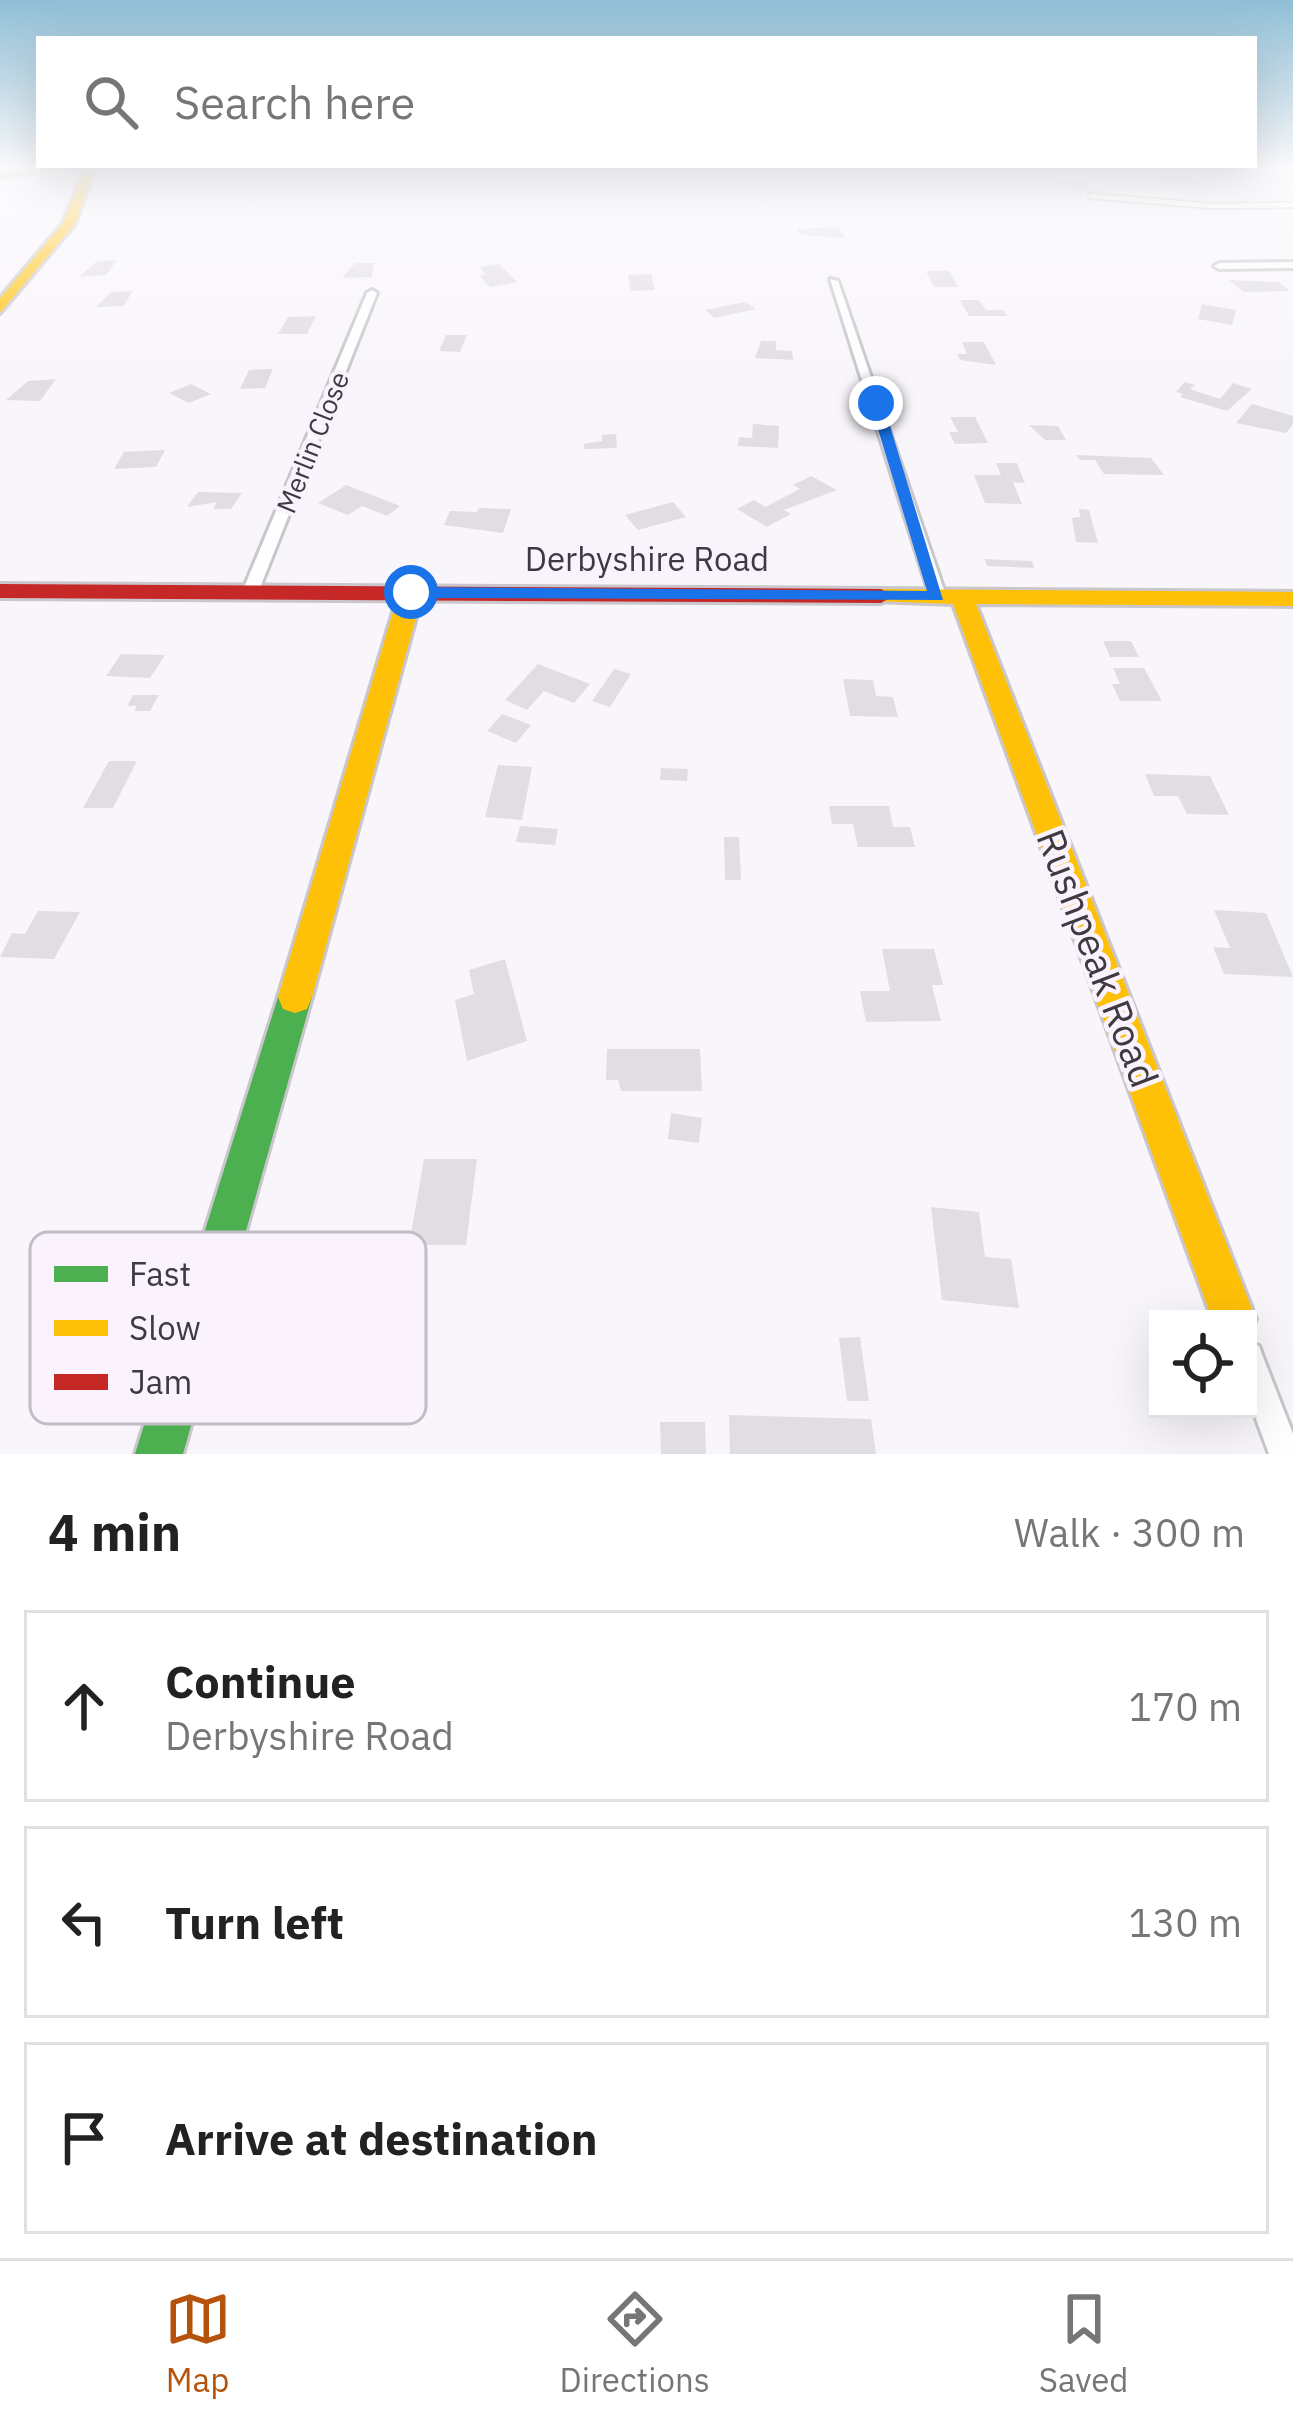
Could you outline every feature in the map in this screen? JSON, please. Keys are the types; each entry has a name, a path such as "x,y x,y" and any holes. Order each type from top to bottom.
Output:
{"street":[{"path":"0,308 58,237"},
{"path":"1219,266 1293,265"},
{"path":"833,281 950,597"},
{"name":"Merlin Close","path":"251,590 372,293"},
{"name":"Derbyshire Road","path":"0,591 1293,599"},
{"path":"228,1232 411,592"},
{"name":"Rushpeak Road","path":"950,597 1230,1310"},
{"path":"1257,1381 1285,1454"},
{"path":"159,1454 168,1424"}],"building":[{"path":"117,260 106,275 79,277 97,261"},
{"path":"355,263 374,263 372,277 342,278"},
{"path":"499,264 517,282 490,287 479,267"},
{"path":"926,271 949,271 958,287 934,287"},
{"path":"651,274 655,290 631,291 628,275"},
{"path":"1229,280 1278,282 1290,291 1244,292"},
{"path":"133,291 123,306 96,307 111,292"},
{"path":"960,300 979,300 986,310 1003,310 1007,316 969,316"},
{"path":"745,302 756,309 715,318 705,310"},
{"path":"1202,304 1236,310 1232,325 1198,319"},
{"path":"316,316 307,334 278,334 288,317"},
{"path":"446,335 467,335 460,352 439,351"},
{"path":"761,341 776,341 776,350 792,351 793,360 755,358"},
{"path":"962,342 984,342 996,365 960,360 957,354 967,354"},
{"path":"273,369 265,388 240,389 249,370"},
{"path":"56,379 40,401 6,400 28,381"},
{"path":"1185,382 1195,385 1190,389 1220,399 1233,383 1252,389 1227,411 1180,397 1183,394 1176,392"},
{"path":"191,384 211,394 189,403 169,393"},
{"path":"1252,404 1293,416 1293,424 1286,433 1236,423"},
{"path":"950,417 975,417 988,443 955,444 949,432 958,432"},
{"path":"753,424 779,426 778,448 738,446 739,437 752,438"},
{"path":"1029,425 1058,426 1066,440 1045,440"},
{"path":"616,434 617,448 584,449 584,444 602,441 602,435"},
{"path":"165,450 156,467 114,469 124,452"},
{"path":"1076,455 1151,458 1164,475 1104,474 1095,460 1080,460"},
{"path":"996,463 1017,463 1025,483 1013,482 1022,504 985,503 974,475 1001,475"},
{"path":"811,476 837,490 784,510 791,514 767,527 737,509 754,500 765,507 800,489 793,485"},
{"path":"346,485 400,506 387,516 362,506 348,515 318,503"},
{"path":"198,492 242,493 231,509 213,509 217,502 187,507"},
{"path":"673,502 686,517 638,530 625,515"},
{"path":"479,508 511,509 503,533 444,525 450,511 477,512"},
{"path":"1079,509 1089,510 1098,543 1076,542 1072,518 1080,517"},
{"path":"985,559 1032,561 1034,568 987,566"},
{"path":"1103,641 1131,641 1139,657 1110,657"},
{"path":"121,654 165,655 150,678 106,676"},
{"path":"538,664 590,684 574,703 544,691 527,710 505,700"},
{"path":"1113,668 1144,668 1162,701 1120,701 1112,684 1120,684"},
{"path":"614,669 631,674 610,707 592,701"},
{"path":"843,679 873,680 876,696 893,697 898,717 850,716"},
{"path":"133,695 159,695 150,711 134,711 137,706 127,706"},
{"path":"502,714 531,725 516,743 487,731"},
{"path":"109,761 137,761 113,808 83,808"},
{"path":"498,765 532,767 522,820 485,817"},
{"path":"661,768 688,769 687,781 660,780"},
{"path":"1145,774 1210,776 1229,815 1187,814 1178,796 1154,796"},
{"path":"829,806 889,806 893,827 910,827 915,847 858,847 853,824 832,824"},
{"path":"520,826 558,829 555,845 516,842"},
{"path":"724,837 739,837 741,880 725,880"},
{"path":"1214,910 1266,913 1293,977 1224,974 1213,947 1230,948"},
{"path":"38,911 80,912 54,959 0,957 12,933 25,934"},
{"path":"882,949 934,949 943,985 932,985 941,1021 866,1022 860,991 890,991"},
{"path":"505,959 527,1041 467,1061 455,1000 474,994 469,970"},
{"path":"607,1049 700,1049 702,1091 621,1091 618,1080 606,1080"},
{"path":"671,1113 702,1118 699,1143 668,1139"},
{"path":"424,1159 477,1159 466,1245 426,1245 426,1232 411,1232"},
{"path":"931,1207 979,1212 985,1257 1011,1259 1019,1308 942,1300"},
{"path":"860,1337 869,1401 847,1401 839,1338"},
{"path":"729,1415 871,1419 876,1454 730,1454"},
{"path":"660,1422 705,1422 706,1454 661,1454"}],"traffic: fast":[{"path":"225,1232 295,997"},
{"path":"159,1454 168,1424"}],"traffic: slow":[{"path":"0,308 58,237"},
{"path":"295,997 411,592"},
{"path":"881,596 1293,599"},
{"path":"962,597 1231,1310"}],"traffic: jam":[{"path":"0,591 881,596"}],"route":[{"path":"411,592 938,596 876,403"}]}
